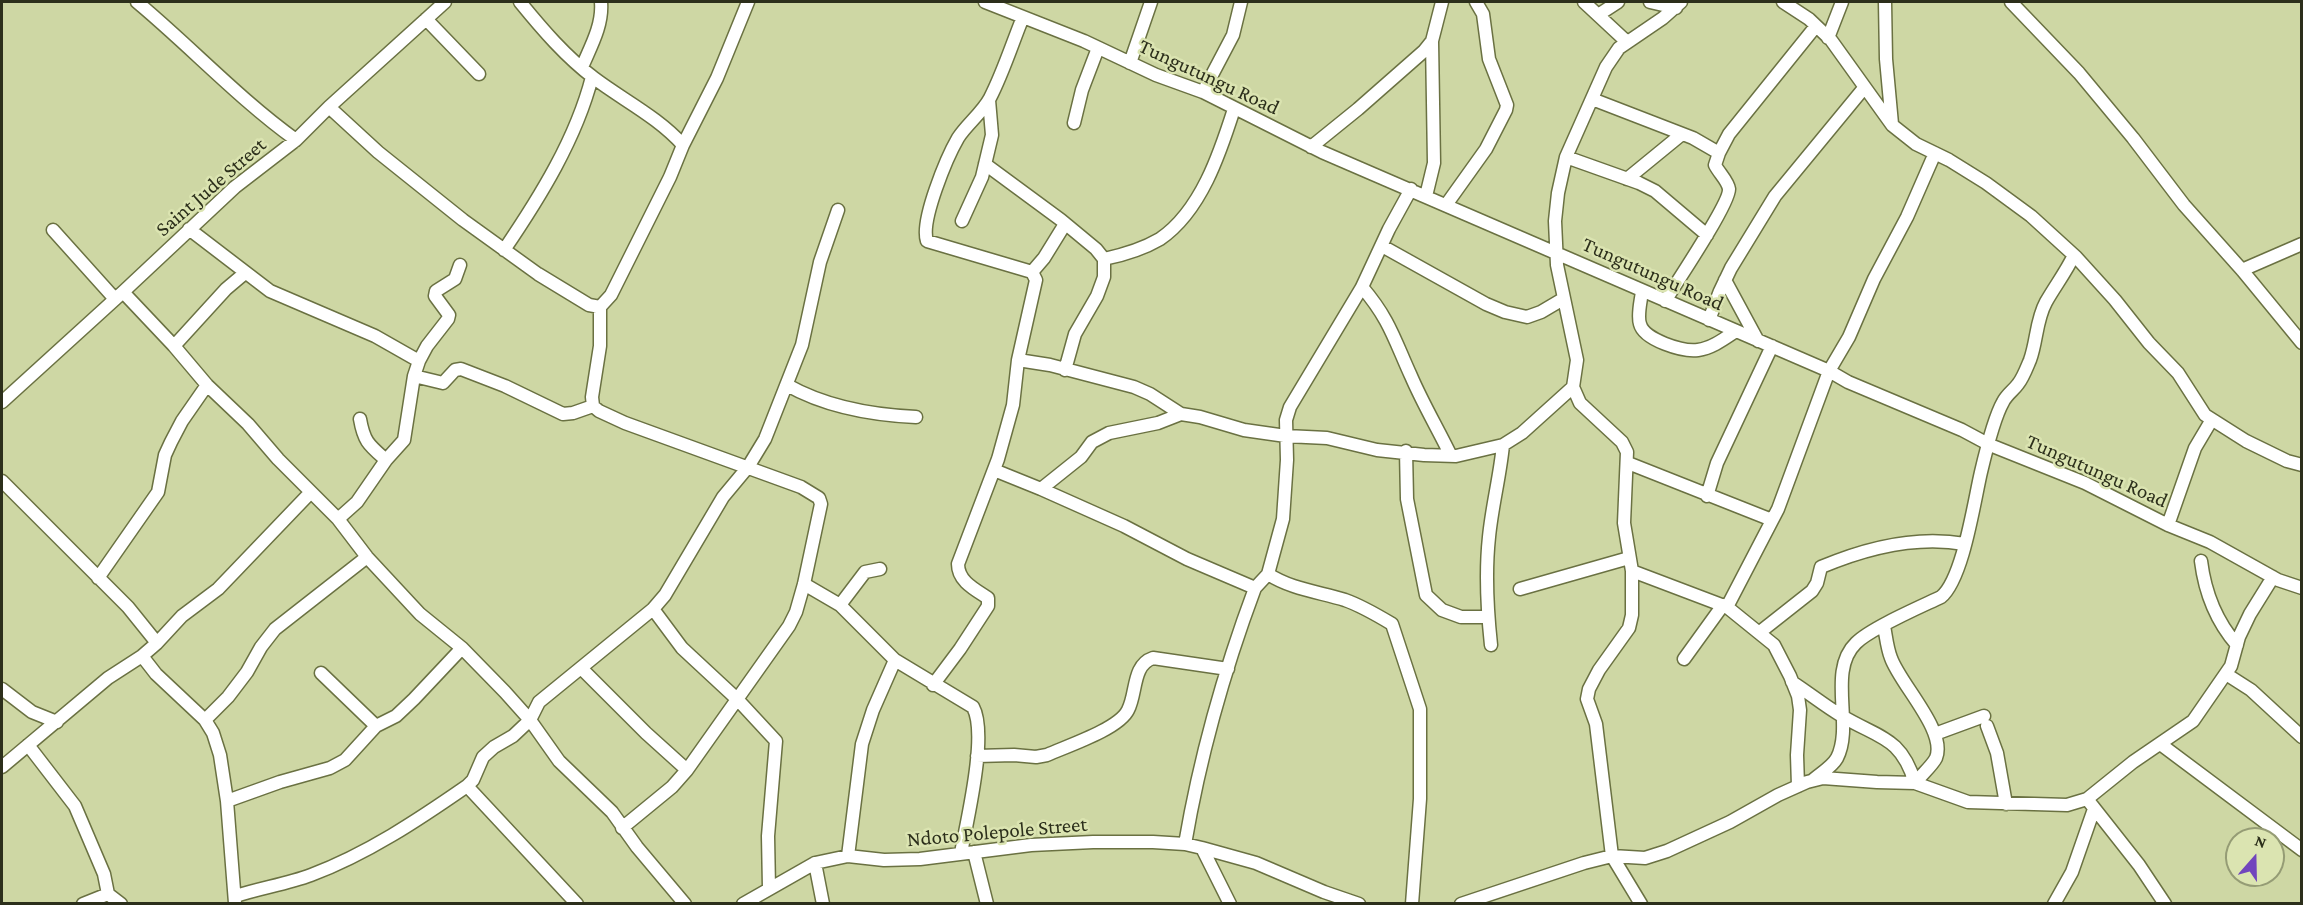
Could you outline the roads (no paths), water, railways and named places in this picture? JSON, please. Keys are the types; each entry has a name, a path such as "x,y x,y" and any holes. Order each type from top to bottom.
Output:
{"street":[{"path":"137,2 166,26 251,106 296,140"},
{"name":"Saint Jude Street","path":"2,402 235,187 296,140 445,2"},
{"path":"520,2 552,39 592,77 655,120 683,145"},
{"path":"582,67 599,27 601,2"},
{"path":"622,828 672,787 687,770 789,626 796,612 804,584 820,515 819,498 801,487 625,423 598,411 593,406 592,397 600,346 600,307 611,295 670,177 683,145 717,78 748,2"},
{"name":"Tungutungu Road","path":"985,2 1098,48 1156,75 1203,92 1311,147 1829,371 1848,382 1962,430 1990,445 2085,483 2168,525 2210,542 2273,577 2301,588"},
{"path":"1130,63 1151,2"},
{"path":"1203,92 1233,35 1241,2"},
{"path":"1426,196 1434,163 1432,40 1442,2"},
{"path":"1446,205 1486,149 1507,105 1489,59 1483,14 1476,2"},
{"path":"1584,2 1627,42"},
{"path":"1598,15 1618,2"},
{"path":"1650,2 1678,5"},
{"path":"1783,2 1816,26 1843,54 1864,88 1892,125 1916,144 1986,183 2031,216 2074,255 2115,300 2149,343 2178,373 2199,408 2211,421 2287,461 2301,465"},
{"path":"1828,38 1842,2"},
{"path":"1885,2 1886,59 1892,125"},
{"path":"2011,2 2079,73 2133,138 2184,206 2242,270 2301,343"},
{"path":"1641,903 1612,856 1596,724 1587,699 1589,689 1599,670 1629,628 1633,595 1624,523 1627,452 1622,442 1580,403 1574,387 1577,360 1563,299 1556,252 1556,212 1566,157 1606,67 1619,48 1678,5"},
{"path":"933,685 988,606 988,598 962,579 958,573 958,564 971,524 994,470 1013,405 1018,360 1036,280 1032,272 927,241 924,234 926,220 944,166 959,137 989,100 1023,17"},
{"path":"426,19 479,74"},
{"path":"1665,302 1707,235 1729,194 1727,183 1716,165 1719,153 1729,134 1816,26"},
{"path":"1311,147 1385,86 1424,51 1432,40"},
{"path":"1074,123 1082,90 1098,48"},
{"path":"504,250 555,167 585,103 592,77"},
{"path":"1709,320 1725,280 1775,196 1864,88"},
{"path":"1592,99 1682,134 1719,153"},
{"path":"962,221 982,177 992,135 989,100"},
{"path":"329,107 378,152 504,250 589,305 600,307"},
{"path":"1104,260 1139,249 1161,238 1182,218 1209,179 1234,109"},
{"path":"1627,179 1682,134"},
{"path":"1684,659 1725,606 1772,520 1789,484 1829,371 1849,337 1874,279 1907,217 1935,153"},
{"path":"1566,157 1655,191 1707,235"},
{"path":"985,164 1096,249 1104,260 1104,277 1097,296 1075,334 1065,370"},
{"path":"1185,844 1205,746 1228,669 1255,588 1268,574 1283,519 1287,460 1286,420 1290,407 1362,287 1411,189"},
{"path":"142,656 156,674 205,720 213,733 220,755 235,900 267,886 296,880 337,864 389,837 467,786 473,780 483,757 494,747 513,736 530,720 539,702 653,609 665,595 723,497 748,467 765,439 802,345 820,262 838,210"},
{"path":"1032,272 1044,258 1065,224"},
{"path":"189,229 270,291 375,336 418,361"},
{"path":"53,230 174,345 207,385 248,424 310,493 338,519 367,557 420,614 462,648 530,720 559,761 599,797 622,828 686,903"},
{"path":"2242,270 2301,244"},
{"path":"1382,246 1486,304 1505,312 1527,317 1563,299"},
{"path":"1461,903 1612,856 1645,858 1667,851 1812,780 1833,765 1837,759 1843,733 1841,691 1847,655 1855,643 1941,597 1948,591 1965,544 1982,469 2001,404 2018,384 2031,357 2039,317 2074,255"},
{"path":"338,519 357,502 386,460 404,440 418,361 427,345 448,319 448,315 436,299 436,291 455,279 460,265"},
{"path":"174,345 226,289 245,273"},
{"path":"1725,280 1758,341"},
{"path":"1362,287 1389,323 1410,375 1451,456"},
{"path":"1642,291 1640,326 1646,334 1672,347 1697,351 1718,344 1736,331"},
{"path":"1707,496 1717,463 1772,346"},
{"path":"1018,360 1134,387 1150,394 1181,414 1244,430 1286,436 1327,438 1377,450 1451,456 1503,445 1522,433 1574,387"},
{"path":"414,376 443,383 455,370 461,369 505,386 563,414 593,406"},
{"path":"98,579 158,492 165,455 182,421 207,385"},
{"path":"787,385 818,400 872,413 916,417"},
{"path":"1041,489 1081,457 1092,442 1101,437 1158,423 1181,414"},
{"path":"360,419 363,436 368,445 386,460"},
{"path":"2168,525 2195,448 2211,421"},
{"path":"1491,645 1485,591 1489,536 1503,445"},
{"path":"1406,451 1407,499 1426,595 1442,610 1461,616 1488,617"},
{"path":"1628,464 1772,520"},
{"path":"994,470 1124,526 1187,559 1255,588"},
{"path":"2,481 128,607 157,643"},
{"path":"2,767 108,678 142,656 182,616 218,589 310,493"},
{"path":"1760,632 1812,591 1817,583 1821,567 1830,563 1874,548 1902,543 1933,540 1965,544"},
{"path":"205,720 228,697 275,629 367,557"},
{"path":"2202,561 2208,598 2223,627 2237,645"},
{"path":"1520,589 1631,565 1725,606 1774,645 1792,682 1800,710 1797,755 1798,786"},
{"path":"840,605 865,572 880,569"},
{"path":"1268,574 1281,582 1368,609 1392,624 1420,709 1420,799 1412,903"},
{"path":"2054,903 2072,872 2090,804 2133,762 2193,721 2231,666 2250,614 2273,577"},
{"path":"804,584 840,605 895,660 933,685 973,707 978,716 977,756 967,852 987,903"},
{"path":"653,609 682,648 738,700 776,741 768,836 769,888"},
{"path":"1884,626 1890,657 1899,676 1935,734 1938,748 1935,759 1915,783"},
{"path":"226,801 330,768 355,750 376,726 396,716 462,648"},
{"path":"977,756 1036,757 1047,755 1110,727 1123,718 1129,710 1140,667 1145,661 1153,658 1228,669"},
{"path":"848,856 862,744 873,710 895,660"},
{"path":"582,669 687,770"},
{"path":"321,673 376,726"},
{"path":"2226,674 2251,690 2301,737"},
{"path":"1792,682 1844,717 1892,742 1904,756 1915,783"},
{"path":"2,689 32,712 57,722"},
{"path":"1935,734 1986,721 1996,753 2006,804"},
{"path":"28,746 75,806 104,874 108,894 121,903"},
{"path":"2163,746 2301,850"},
{"path":"1812,780 1823,778 1915,783 1968,802 2090,804"},
{"path":"467,786 577,903"},
{"path":"2090,804 2139,865 2165,903"},
{"name":"Ndoto Polepole Street","path":"743,903 815,863 848,856 893,860 941,858 967,852 1031,845 1153,842 1185,844 1256,863 1324,892 1359,903"},
{"path":"1202,848 1230,903"},
{"path":"815,863 823,903"},
{"path":"83,903 108,894"}]}
